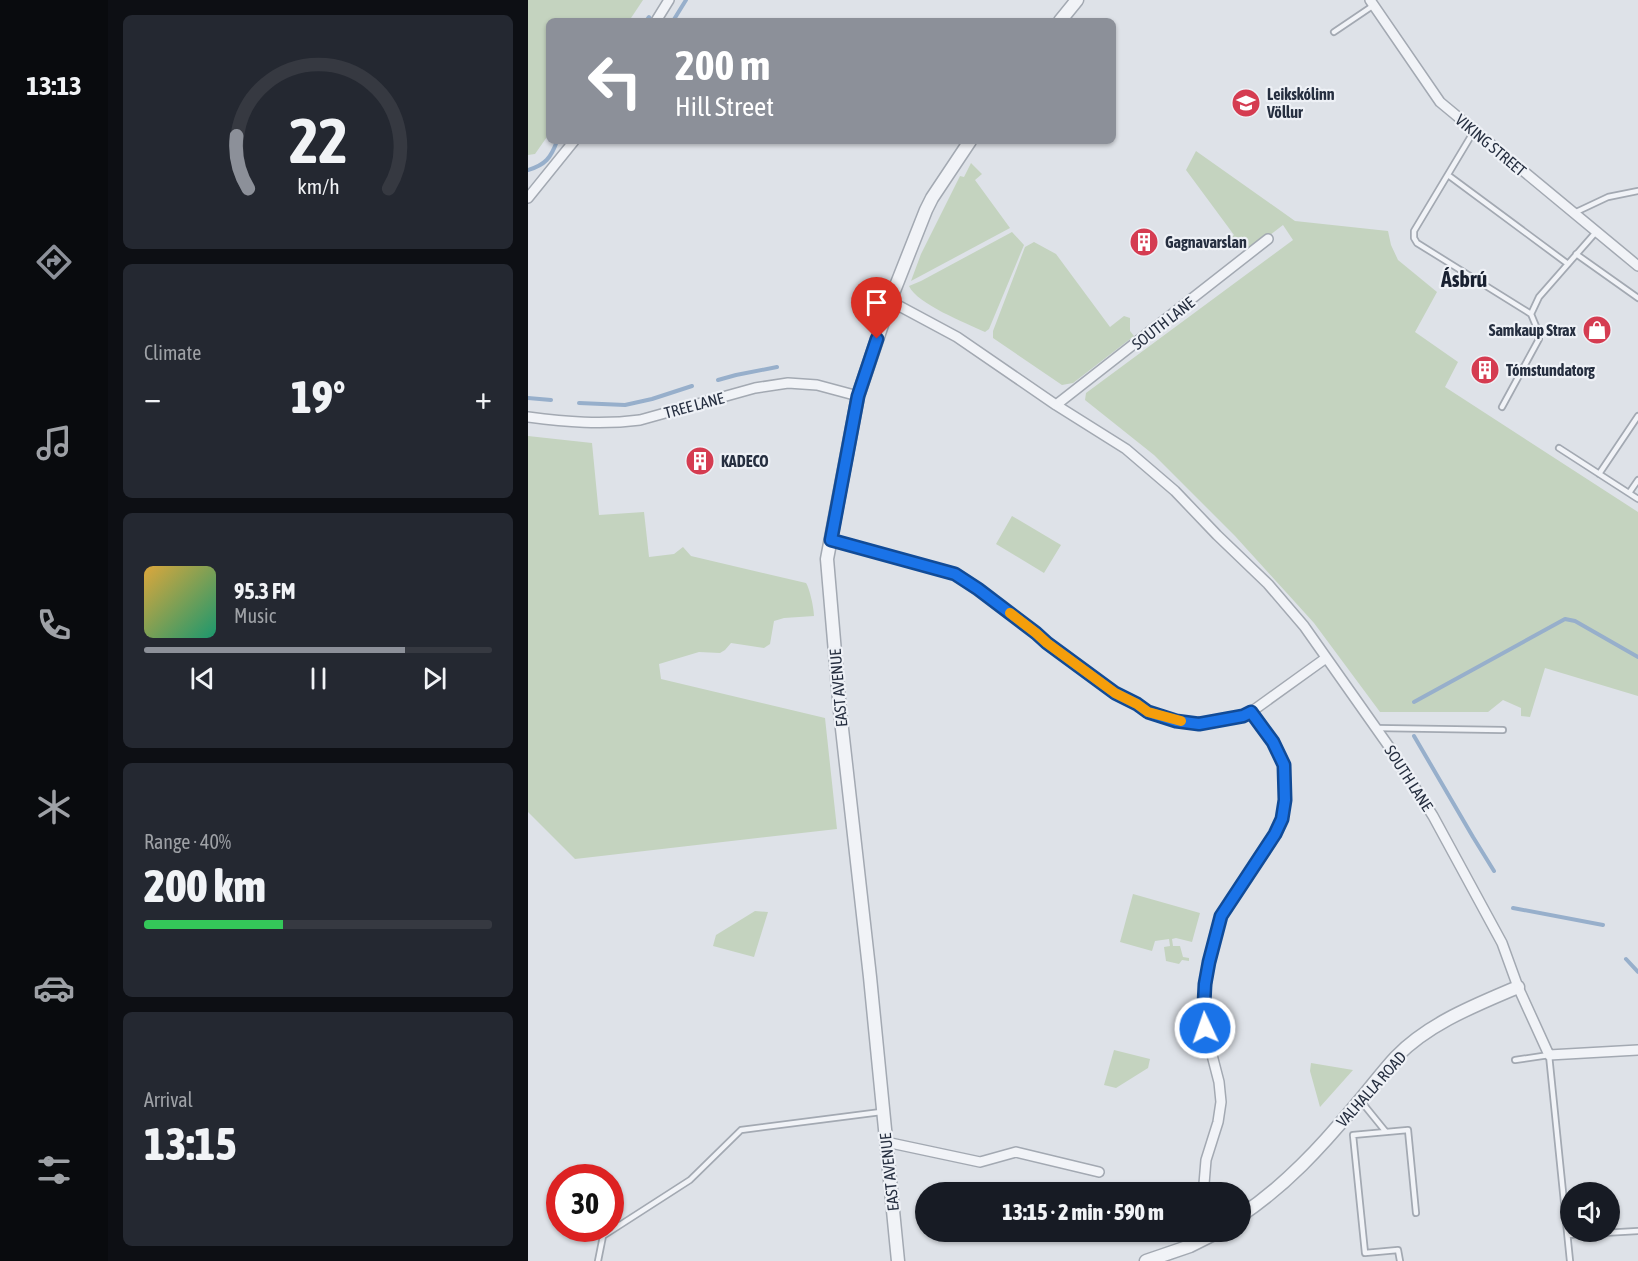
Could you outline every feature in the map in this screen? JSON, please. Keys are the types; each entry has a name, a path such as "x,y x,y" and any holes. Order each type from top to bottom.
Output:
{"street":[{"path":"658,18 669,0"},
{"path":"1062,18 1077,0"},
{"name":"VIKING STREET","path":"1372,3 1440,102 1638,266"},
{"path":"528,198 572,144"},
{"name":"EAST AVENUE","path":"898,1261 839,700 827,559 858,396 890,301 932,198 968,144"},
{"name":"SOUTH LANE","path":"1056,405 1268,239"},
{"name":"SOUTH LANE","path":"890,301 957,336 1056,405 1126,449 1175,491 1217,536 1268,584 1304,626 1376,728 1433,816 1502,944 1518,987 1549,1055"},
{"name":"TREE LANE","path":"528,417 581,423 640,420 756,388 788,384 817,386 858,396"},
{"path":"831,540 955,574 1115,693 1148,712 1176,721 1199,724 1243,716 1326,658"},
{"path":"1205,1182 1206,1160 1218,1122 1221,1102 1220,1082 1205,1028 1204,1004 1209,962 1221,916 1275,834 1282,819 1285,800 1284,765 1273,742 1251,712"},
{"name":"VALHALLA ROAD","path":"1251,1209 1262,1202 1310,1157 1397,1056 1430,1030 1469,1008 1518,987"},
{"path":"1549,1055 1638,1050"},
{"path":"886,1142 980,1162 1016,1152 1099,1172"},
{"path":"1146,1261 1198,1242"}],"lane":[{"path":"1334,32 1372,3"},
{"path":"1474,131 1414,231 1414,238 1417,243 1531,314 1539,339 1502,407"},
{"path":"1448,175 1568,264"},
{"path":"1574,213 1608,197 1638,191"},
{"path":"1531,314 1539,297 1596,232"},
{"path":"1576,254 1638,298"},
{"path":"1599,474 1638,416"},
{"path":"1559,448 1638,499"},
{"path":"1629,493 1638,480"},
{"path":"1376,728 1503,730"},
{"path":"1515,1060 1549,1055"},
{"name":"SOUTH LANE","path":"1549,1055 1562,1182"},
{"path":"1360,1100 1386,1132"},
{"path":"598,1261 603,1236 690,1180 741,1130 883,1112"},
{"path":"1400,1261 1398,1250 1365,1253 1353,1135 1408,1130 1416,1212"},
{"path":"1620,1232 1638,1231"},
{"name":"SOUTH LANE","path":"1569,1242 1570,1261"}],"green space":[{"path":"528,0 643,0 631,18 546,18 546,138 535,154 528,155"},
{"path":"1196,151 1295,221 1388,231 1398,260 1437,292 1415,332 1458,362 1445,387 1638,512 1638,696 1545,668 1530,717 1521,716 1521,708 1503,700 1488,712 1380,712 1314,623 1235,536 1154,455 1085,400 1086,393 1293,240 1283,225 1253,248 1221,245 1234,235 1186,170"},
{"path":"971,163 982,174 975,180 1010,228 911,281 921,254 960,176 964,177"},
{"path":"1012,232 1024,245 989,329 985,332 922,300 909,286 921,281"},
{"path":"1034,242 1056,254 1110,327 1124,316 1130,318 1130,331 1134,336 1073,383 1062,385 993,338 993,331 1025,247"},
{"path":"528,436 592,443 599,515 644,512 649,557 674,554 683,547 691,556 806,583 812,599 814,616 774,621 770,644 764,648 731,643 720,653 699,652 659,664 661,679 825,718 837,829 575,859 528,812"},
{"path":"1012,516 1061,545 1044,573 996,544"},
{"path":"1133,894 1200,913 1192,942 1172,939 1173,946 1180,946 1183,957 1189,958 1189,961 1182,960 1179,964 1166,961 1164,947 1170,946 1169,939 1155,941 1152,951 1120,942"},
{"path":"755,911 768,912 754,957 713,946 716,935"},
{"path":"1114,1050 1150,1059 1148,1068 1116,1088 1104,1085"},
{"path":"1311,1063 1353,1070 1320,1107 1310,1071"}],"waterway":[{"path":"675,18 686,0"},
{"path":"528,170 547,160 556,144"},
{"path":"718,380 777,367"},
{"path":"579,403 625,405 692,386"},
{"path":"528,398 551,400"},
{"path":"1414,702 1565,619 1575,621 1638,657"},
{"path":"1414,736 1494,871"},
{"path":"1513,908 1603,925"},
{"path":"1626,959 1638,972"}],"slow traffic":[{"path":"1010,613 1115,693 1148,712 1181,721"}],"place":[{"name":"Leikskólinn Völlur","path":"1246,103"},
{"name":"Gagnavarslan","path":"1144,242"},
{"name":"Samkaup Strax","path":"1597,330"},
{"name":"Tómstundatorg","path":"1485,370"},
{"name":"KADECO","path":"700,461"}],"district":[{"name":"Ásbrú","path":"1464,279"}],"route":[{"path":"877,339 858,396 831,540 955,574 1115,693 1148,712 1176,721 1199,724 1243,716 1251,712 1273,742 1284,765 1285,800 1282,819 1275,834 1221,916 1205,984 1205,1028"}]}
